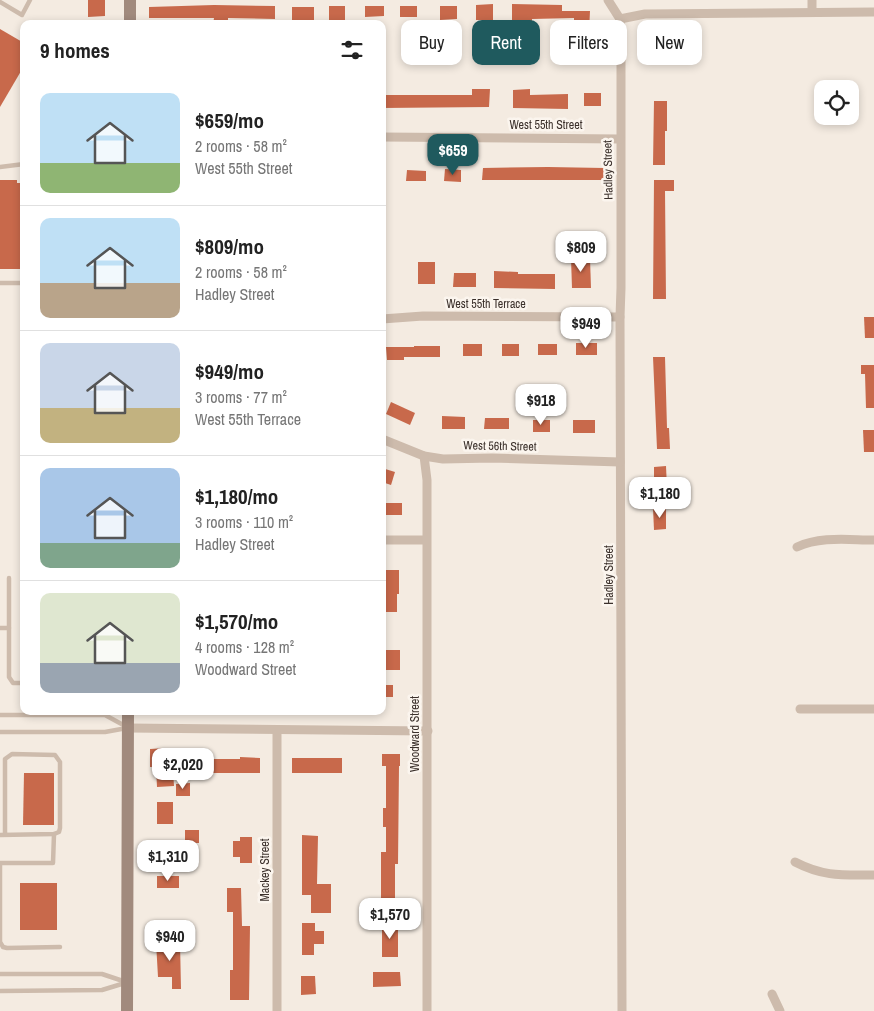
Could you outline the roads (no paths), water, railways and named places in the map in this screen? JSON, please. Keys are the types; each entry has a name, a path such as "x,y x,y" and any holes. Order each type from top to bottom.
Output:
{"main road":[{"path":"130,0 130,20"},
{"path":"127,1011 128,715"}],"street":[{"path":"608,0 620,19 645,14 874,12"},
{"path":"812,0 812,12"},
{"name":"Hadley Street","path":"620,19 622,39 620,139 622,288 620,317 622,1011"},
{"name":"West 55th Street","path":"386,137 609,137 620,139"},
{"name":"West 55th Terrace","path":"386,319 423,316 620,317"},
{"name":"West 56th Street","path":"386,441 424,456 443,459 492,458 620,462"},
{"name":"Woodward Street","path":"424,456 427,480 427,1011"},
{"path":"386,540 426,540"},
{"path":"797,547 810,541 821,540 874,540"},
{"path":"800,709 874,709"},
{"path":"128,728 428,732"},
{"name":"Mackey Street","path":"277,730 277,1011"},
{"path":"795,862 809,869 832,875 874,875"},
{"path":"772,994 780,1011"}],"lane":[{"path":"0,2 22,14 30,0"},
{"path":"0,167 20,164"},
{"path":"0,284 20,283"},
{"path":"10,578 9,677 13,683 20,683"},
{"path":"0,628 9,628"},
{"path":"0,715 105,715 128,728"},
{"path":"0,732 104,732 128,728"},
{"path":"12,754 54,755 60,762 59,832 54,834 3,835 5,759 12,754"},
{"path":"54,834 53,862 0,864 0,942 3,947 7,948 60,947"},
{"path":"0,974 102,974 127,982"},
{"path":"0,991 102,990 127,982"}]}
